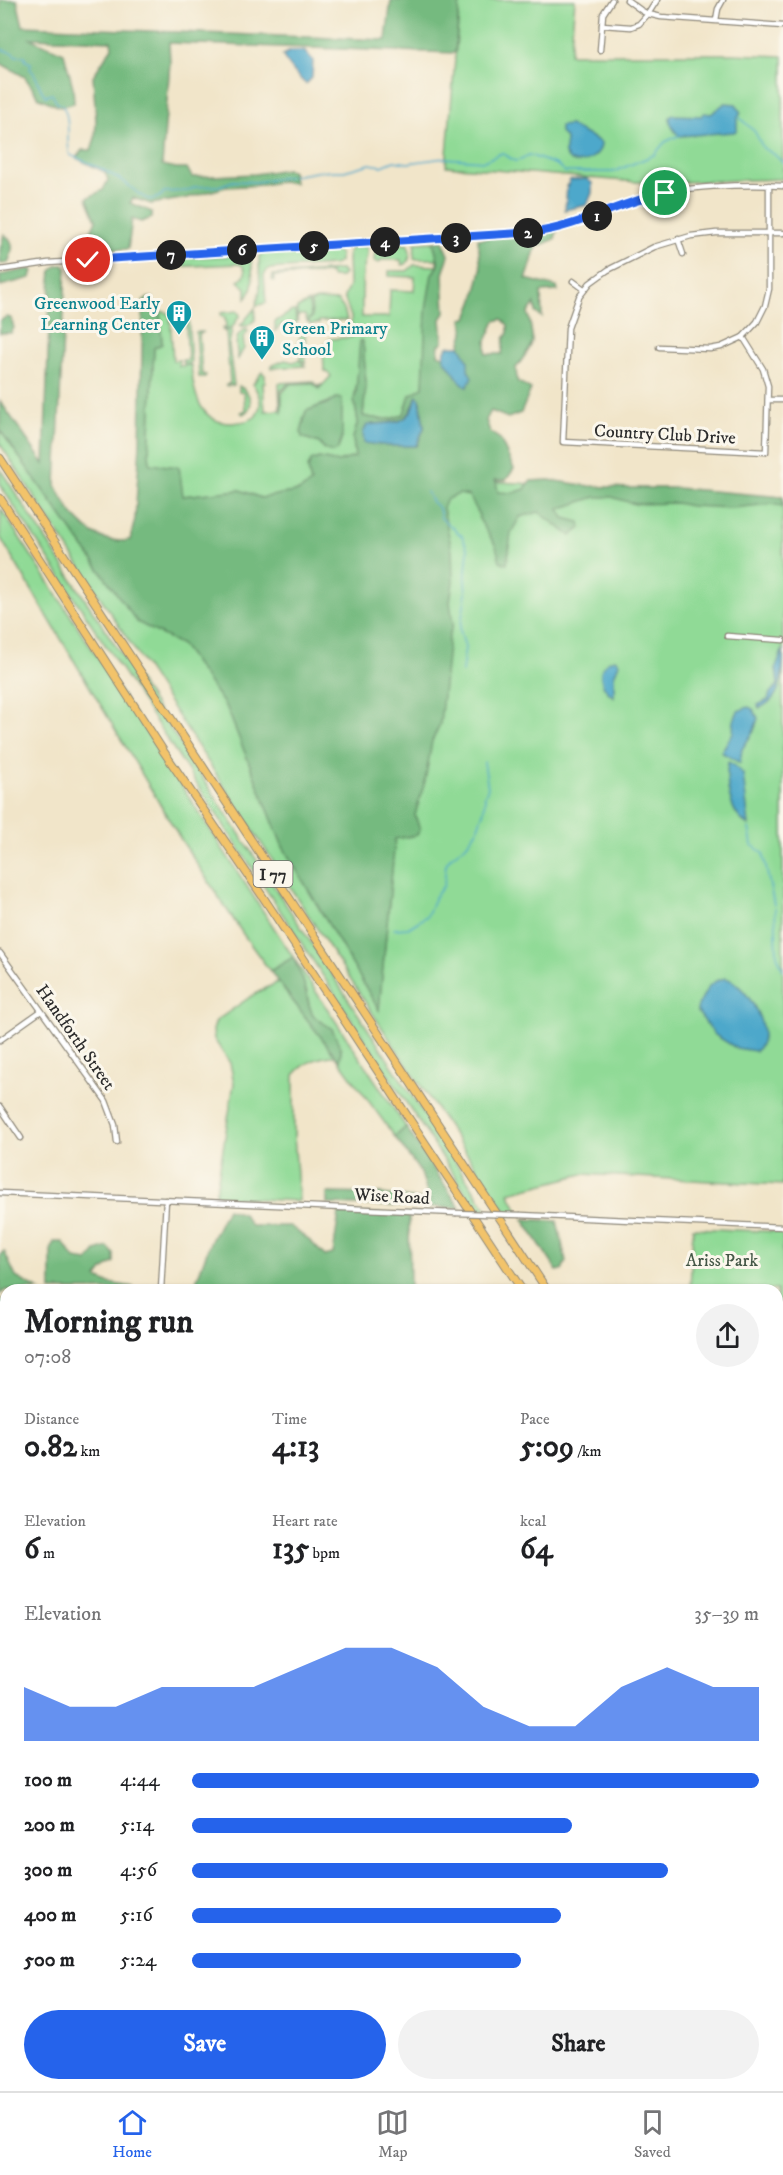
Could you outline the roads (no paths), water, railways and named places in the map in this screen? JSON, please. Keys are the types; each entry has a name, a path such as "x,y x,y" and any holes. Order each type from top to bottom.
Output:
{"highway":[{"name":"I 77","path":"0,458 543,1284"},
{"name":"I 77","path":"0,498 158,743 263,897 518,1284"}],"street":[{"path":"600,50 605,9 612,0"},
{"path":"627,0 642,11 661,17 783,26"},
{"path":"602,25 631,27 639,24 657,0"},
{"path":"716,21 718,9 723,0"},
{"path":"659,347 710,349 743,337 757,322 767,298 770,186"},
{"path":"0,270 48,263 536,232 569,225 633,201 656,195 696,189 783,186"},
{"path":"573,281 584,289 608,270 654,247 678,239 716,233 783,233"},
{"path":"678,239 683,254"},
{"name":"Country Club Drive","path":"584,289 573,308 568,328 562,442 766,452 768,400"},
{"path":"743,337 763,369 768,386 768,400 783,400"},
{"path":"728,636 783,640"},
{"name":"Handforth Street","path":"0,953 106,1101 115,1125 117,1142"},
{"path":"0,1040 41,1011"},
{"path":"0,1107 21,1138"},
{"name":"Wise Road","path":"0,1193 783,1227"},
{"path":"161,1284 166,1200"}],"water":[{"path":"291,51 304,51 313,60 312,78 306,84 282,55"},
{"path":"725,103 736,104 741,113 737,119 737,130 734,132 680,136 671,125 670,117 673,115 711,114"},
{"path":"570,125 601,143 597,154 592,158 574,162 565,154 566,139 560,133 560,126"},
{"path":"587,179 592,183 592,193 587,205 565,210 567,187 570,180"},
{"path":"449,346 460,346 468,360 468,370 472,377 467,387 444,359 445,350"},
{"path":"417,396 420,399 424,428 416,446 364,443 363,433 367,425 392,423 403,419 412,410"},
{"path":"783,649 782,676 777,692 767,704 759,708 758,705 768,700 770,693 778,685 776,667"},
{"path":"614,659 619,664 614,676 614,697 602,682 601,671 603,666"},
{"path":"748,707 753,709 758,718 754,731 742,749 740,763 721,752 733,733 734,720 738,711"},
{"path":"728,762 743,774 749,825 737,814 730,797 727,779"},
{"path":"725,978 742,989 750,999 761,1023 763,1034 761,1044 755,1051 736,1048 715,1035 697,1011 709,986"}],"waterway":[{"path":"0,49 16,56 25,56 26,61 31,63 30,69 43,93 46,96 52,94 57,103 62,105 67,116 70,155 115,176 148,199 157,198 164,192 219,186 233,181 256,182 322,171 344,171 370,164 382,166 394,161 408,163 444,158 484,161 502,153 515,161 529,155 557,165 565,172 613,172 654,155 665,142 680,135"},
{"path":"739,117 755,132 763,148 783,163"},
{"path":"427,492 432,502 439,508 441,518 462,536 468,550 466,593 460,630 465,647 462,672"},
{"path":"394,929 408,928 427,916 435,897 444,885 446,864 466,845 477,830 488,788 484,762"},
{"path":"749,828 752,845 763,853 774,905"},
{"path":"775,908 777,955 783,970"}],"place":[{"name":"Greenwood Early Learning Center","path":"179,336"},
{"name":"Green Primary School","path":"262,361"}],"park label":[{"name":"Ariss Park","path":"722,1260"}]}
